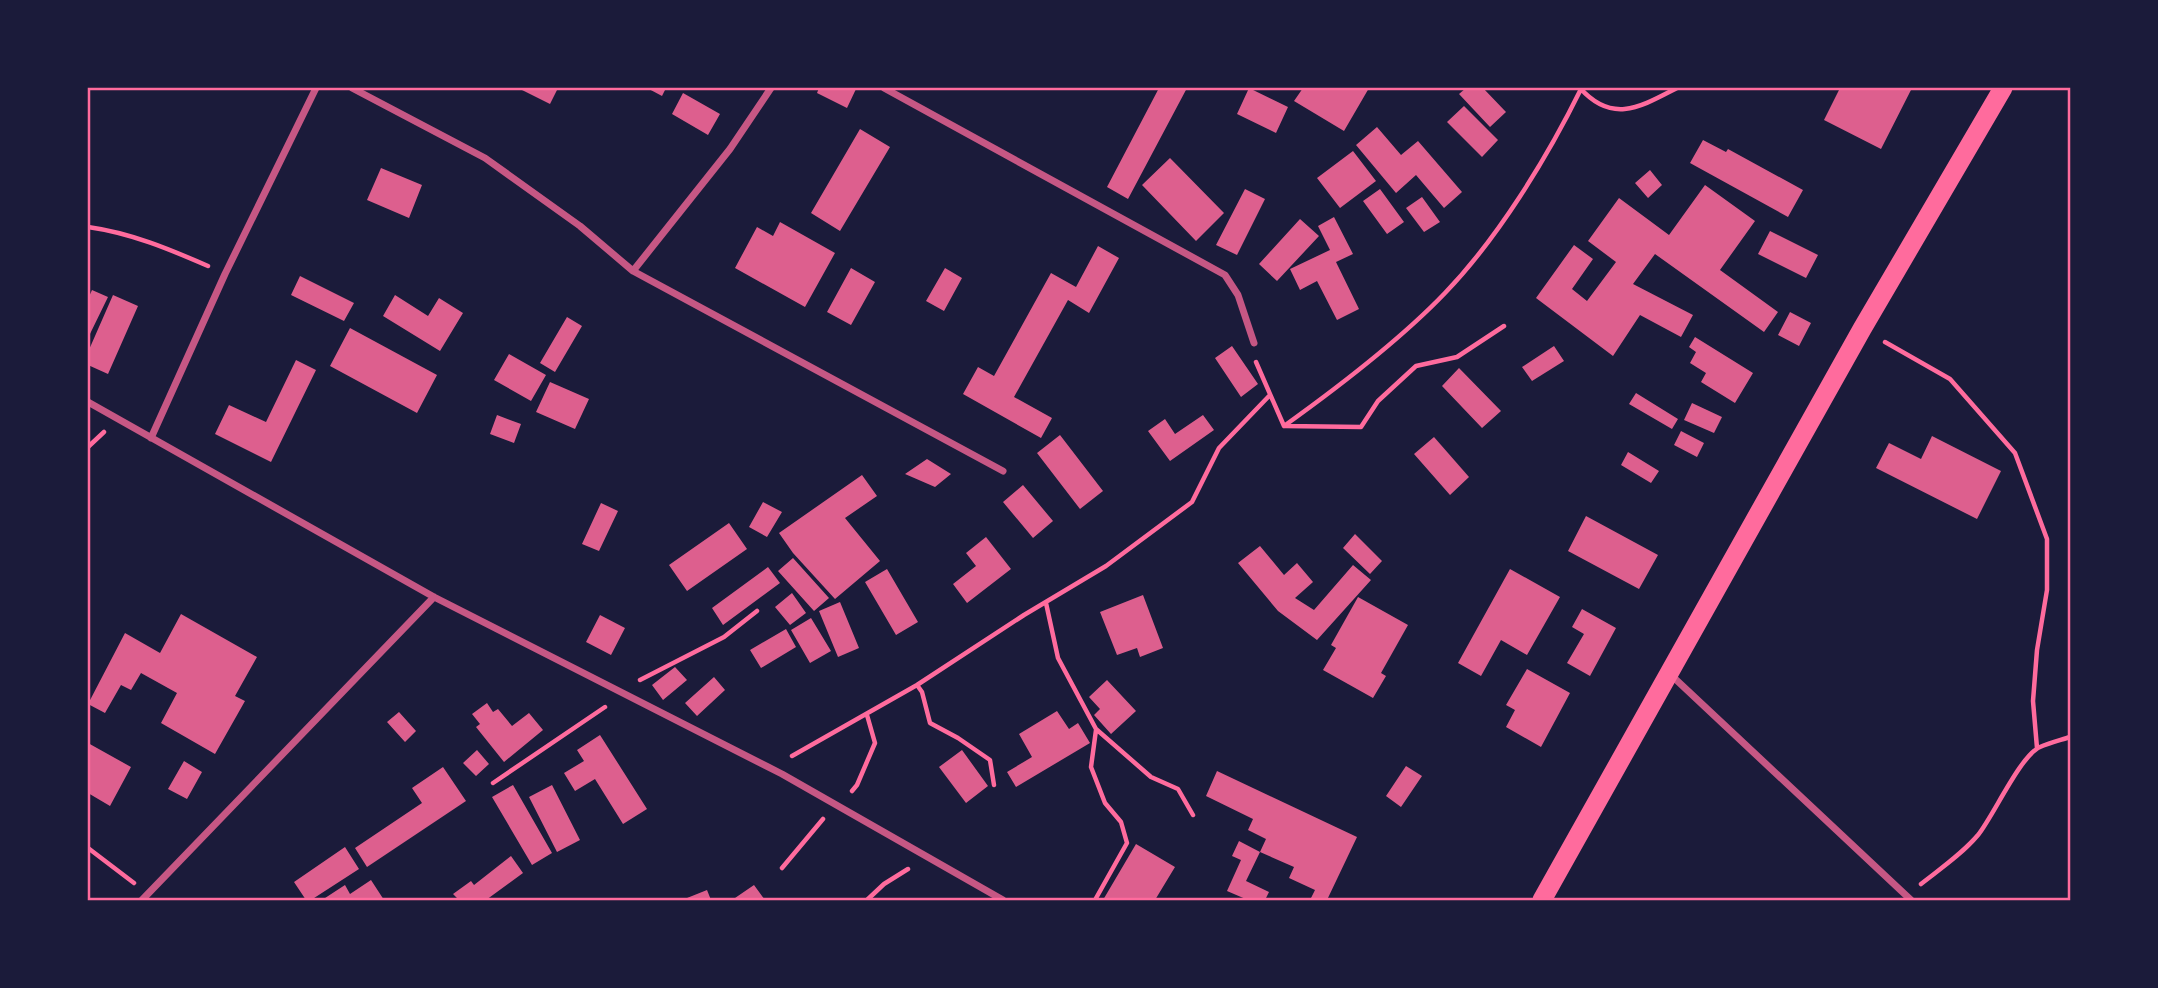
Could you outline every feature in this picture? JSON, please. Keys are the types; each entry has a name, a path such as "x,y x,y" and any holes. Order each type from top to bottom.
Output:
{"highway":[{"path":"1542,901 1862,329 2003,88"}],"street":[{"path":"151,438 225,274 316,88"},
{"path":"352,88 485,158 580,226 633,271 1003,471"},
{"path":"633,271 730,149 771,88"},
{"path":"884,88 1225,275 1238,295 1254,343"},
{"path":"88,402 434,597 770,768 1003,901"},
{"path":"145,897 434,597"},
{"path":"1668,672 1908,898"}],"path":[{"path":"1284,426 1315,404 1428,310 1469,266 1505,218 1563,125 1581,88 1593,101 1610,109 1637,108 1677,88"},
{"path":"88,227 111,230 152,242 225,274"},
{"path":"1284,426 1361,427 1378,401 1416,366 1457,357 1504,326"},
{"path":"1862,329 1950,379 2015,453 2047,538 2047,590 2037,650 2033,701 2037,748"},
{"path":"1254,343 1257,368 1284,426"},
{"path":"770,768 917,685 1106,566 1192,502 1219,448 1270,395"},
{"path":"1046,603 1058,658 1096,729 1151,777 1178,789 1194,815"},
{"path":"917,685 922,691 930,723 958,738 990,761 994,785"},
{"path":"1095,901 1127,843 1121,822 1105,803 1091,767 1096,729"},
{"path":"1908,898 1977,836 2001,802 2017,771 2037,748 2070,737"},
{"path":"88,848 145,897"},
{"path":"867,901 884,884 928,857"}],"building":[{"path":"518,88 558,88 550,104"},
{"path":"647,88 666,88 662,96"},
{"path":"819,88 856,89 847,108 817,93"},
{"path":"1159,88 1187,88 1128,199 1107,187"},
{"path":"1249,88 1288,107 1276,133 1237,114"},
{"path":"1303,88 1369,88 1344,131 1294,101"},
{"path":"1466,88 1483,88 1506,112 1490,127 1459,94"},
{"path":"1840,88 1912,88 1881,149 1824,120"},
{"path":"683,93 720,114 708,135 672,114"},
{"path":"1464,106 1498,140 1482,157 1447,122"},
{"path":"1377,127 1401,155 1418,141 1462,192 1444,208 1416,175 1396,193 1356,145"},
{"path":"860,129 890,147 840,231 811,213"},
{"path":"1703,140 1726,152 1728,149 1803,190 1788,217 1690,163"},
{"path":"1353,151 1376,181 1340,208 1317,178"},
{"path":"1170,158 1224,213 1196,241 1142,185"},
{"path":"381,168 422,185 409,218 367,200"},
{"path":"1650,170 1662,185 1648,198 1635,183"},
{"path":"1705,185 1755,221 1720,270 1778,312 1764,332 1655,254 1633,284 1693,315 1681,337 1640,315 1613,356 1536,298 1574,245 1593,259 1572,289 1587,301 1616,262 1588,241 1619,198 1669,235"},
{"path":"1245,189 1265,199 1237,255 1216,245"},
{"path":"1380,189 1404,222 1387,234 1363,201"},
{"path":"1422,197 1440,222 1424,232 1406,208"},
{"path":"1334,217 1353,254 1336,262 1359,309 1337,320 1317,281 1300,290 1290,269 1330,250 1318,226"},
{"path":"1300,219 1319,236 1277,281 1259,264"},
{"path":"780,222 835,253 805,307 735,268 757,227 773,236"},
{"path":"1770,231 1818,255 1806,278 1758,254"},
{"path":"1098,246 1119,258 1089,313 1068,300 1014,397 1052,418 1041,438 963,394 978,367 994,376 1051,273 1076,287"},
{"path":"851,268 875,282 851,325 827,312"},
{"path":"945,268 962,278 944,311 926,301"},
{"path":"300,276 354,303 344,321 291,295"},
{"path":"92,290 108,297 88,338 88,299"},
{"path":"113,295 138,306 108,374 88,365 88,352"},
{"path":"395,295 428,316 439,298 463,313 440,351 383,316"},
{"path":"1790,312 1811,323 1799,346 1778,335"},
{"path":"567,317 582,326 555,372 540,363"},
{"path":"350,328 437,375 417,413 330,366"},
{"path":"1695,337 1753,373 1735,403 1701,382 1706,373 1690,363 1696,352 1689,347"},
{"path":"1232,346 1258,384 1241,397 1215,358"},
{"path":"1554,346 1564,361 1532,381 1522,367"},
{"path":"509,354 546,375 531,401 494,380"},
{"path":"296,360 316,370 271,462 215,434 229,405 266,422"},
{"path":"1459,368 1501,411 1482,428 1442,386"},
{"path":"550,382 589,399 575,429 536,412"},
{"path":"1636,393 1678,419 1672,429 1629,404"},
{"path":"1692,403 1722,417 1714,433 1684,420"},
{"path":"497,415 521,424 514,443 490,434"},
{"path":"1203,415 1214,430 1170,461 1148,431 1165,419 1175,434"},
{"path":"1681,431 1704,443 1697,457 1674,445"},
{"path":"1060,435 1103,491 1080,509 1037,453"},
{"path":"1932,436 2001,471 1977,519 1876,468 1889,443 1921,459"},
{"path":"1434,437 1469,477 1450,495 1414,454"},
{"path":"1628,452 1659,471 1651,483 1621,465"},
{"path":"927,459 951,474 935,487 905,474"},
{"path":"862,475 877,496 845,518 880,561 835,599 793,553 779,533"},
{"path":"1023,485 1053,521 1033,538 1003,502"},
{"path":"763,502 782,512 767,537 749,527"},
{"path":"601,503 618,511 599,551 582,544"},
{"path":"1586,516 1658,555 1639,589 1568,551"},
{"path":"729,523 747,549 687,591 669,565"},
{"path":"1355,534 1382,561 1370,574 1343,548"},
{"path":"986,537 1011,569 967,603 953,584 976,566 966,553"},
{"path":"1260,546 1284,575 1297,563 1313,582 1295,598 1314,610 1353,565 1371,580 1317,640 1278,611 1238,563"},
{"path":"793,558 829,598 814,611 778,571"},
{"path":"768,567 780,583 723,625 712,608"},
{"path":"887,569 918,622 896,635 865,582"},
{"path":"1510,569 1560,597 1527,655 1501,640 1481,676 1458,663"},
{"path":"792,593 806,613 790,625 775,607"},
{"path":"1143,595 1163,648 1140,657 1137,648 1117,655 1100,612"},
{"path":"1358,597 1408,625 1381,673 1386,676 1373,698 1323,670 1336,648 1331,645"},
{"path":"840,602 859,648 838,657 819,611"},
{"path":"1582,609 1616,628 1590,676 1567,663 1584,634 1572,627"},
{"path":"181,614 257,657 235,696 245,701 215,754 161,723 177,693 141,673 131,690 121,685 105,713 88,704 125,633 160,653"},
{"path":"600,615 625,628 611,655 586,642"},
{"path":"811,618 831,651 810,663 791,630"},
{"path":"786,629 796,647 761,668 750,650"},
{"path":"675,667 687,680 663,700 652,685"},
{"path":"1527,669 1570,693 1541,747 1506,727 1515,710 1506,705"},
{"path":"714,677 725,690 697,716 685,703"},
{"path":"1107,680 1136,711 1111,734 1094,715 1100,709 1089,697"},
{"path":"487,703 493,712 498,709 512,726 529,713 543,730 504,762 476,727 480,724 472,714"},
{"path":"1057,711 1069,729 1078,723 1090,743 1016,787 1007,772 1032,757 1019,734"},
{"path":"399,712 416,731 405,742 387,722"},
{"path":"600,735 647,809 623,824 595,779 575,791 564,773 584,761 577,750"},
{"path":"88,743 131,767 110,806 88,793"},
{"path":"477,750 489,764 476,776 463,763"},
{"path":"962,750 988,786 966,803 939,767"},
{"path":"184,761 202,772 187,799 168,789"},
{"path":"1406,766 1422,776 1401,807 1386,796"},
{"path":"443,767 466,801 367,867 355,848 422,803 412,788"},
{"path":"1217,771 1357,837 1327,900 1310,900 1315,890 1289,878 1294,867 1260,852 1266,839 1248,830 1253,819 1206,796"},
{"path":"513,785 552,853 532,865 492,797"},
{"path":"552,785 580,840 557,852 529,797"},
{"path":"1239,841 1260,852 1246,881 1269,892 1265,900 1248,900 1227,891 1241,860 1232,856"},
{"path":"1136,844 1175,867 1155,900 1103,900"},
{"path":"345,847 359,869 311,900 306,900 294,882"},
{"path":"511,856 523,873 486,900 459,900 453,894 471,881 474,885"},
{"path":"371,880 384,900 322,900 345,885 350,894"},
{"path":"754,885 765,900 735,898"},
{"path":"707,890 711,900 682,900"}]}
